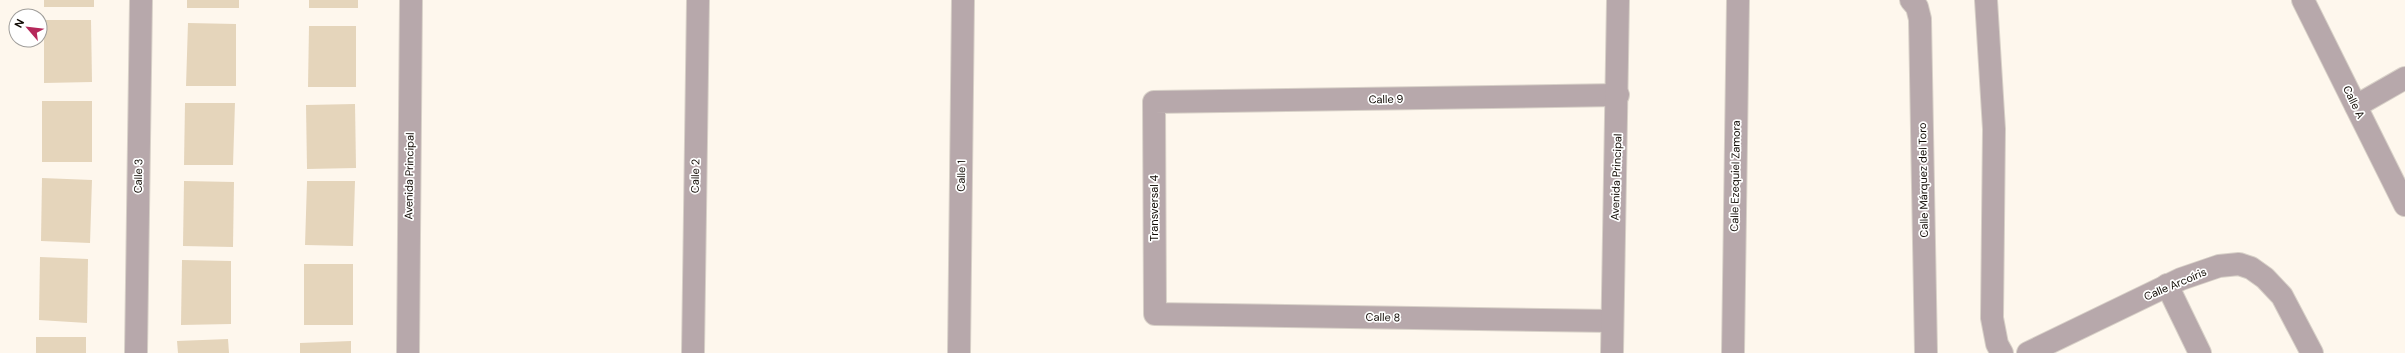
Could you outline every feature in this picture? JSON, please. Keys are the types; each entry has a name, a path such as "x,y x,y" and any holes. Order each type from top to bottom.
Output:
{"street":[{"name":"Calle 3","path":"136,353 141,0"},
{"name":"Avenida Principal","path":"408,353 411,0"},
{"name":"Calle 2","path":"692,353 698,0"},
{"name":"Calle 1","path":"959,353 962,0"},
{"name":"Avenida Principal","path":"1612,353 1618,95 1618,0"},
{"name":"Calle Ezequiel Zamora","path":"1733,353 1738,0"},
{"path":"1986,0 1994,129 1992,318 1997,344 2002,353"},
{"name":"Calle A","path":"2303,0 2405,204"},
{"name":"Calle Márquez del Toro","path":"1914,3 1920,19 1926,353"},
{"path":"2356,106 2405,78"},
{"name":"Calle 9","path":"1154,102 1618,95"},
{"name":"Transversal 4","path":"1154,102 1155,314"},
{"name":"Calle Arcoíris","path":"2028,353 2167,285 2219,266 2239,264 2251,268 2265,278 2282,296 2312,353"},
{"path":"2167,285 2200,353"},
{"name":"Calle 8","path":"1155,314 1612,321"}],"building":[{"path":"44,0 94,0 94,7 44,7"},
{"path":"187,0 239,0 239,8 187,8"},
{"path":"309,0 358,0 358,8 309,8"},
{"path":"48,20 91,20 92,82 44,83 44,48 48,48"},
{"path":"188,23 236,24 236,86 186,86"},
{"path":"309,26 356,26 356,87 308,87"},
{"path":"42,101 92,101 92,162 42,162"},
{"path":"185,103 235,103 233,165 184,165"},
{"path":"355,104 356,168 307,169 306,105"},
{"path":"42,178 92,180 90,243 41,241"},
{"path":"184,181 234,182 233,247 183,246"},
{"path":"307,181 355,181 353,246 305,245"},
{"path":"40,257 88,259 87,323 39,320"},
{"path":"182,260 231,261 231,324 181,325"},
{"path":"304,264 353,264 353,325 304,325"},
{"path":"36,337 86,337 86,353 36,353"},
{"path":"228,339 229,353 178,353 177,341"},
{"path":"351,341 351,353 300,353 300,343"}]}
